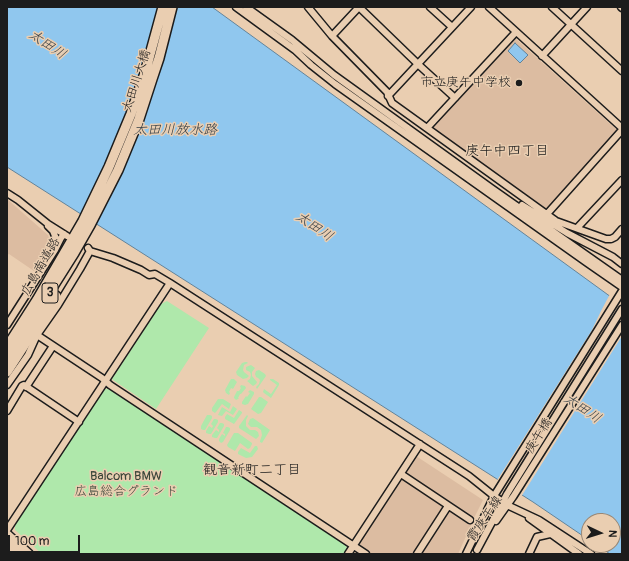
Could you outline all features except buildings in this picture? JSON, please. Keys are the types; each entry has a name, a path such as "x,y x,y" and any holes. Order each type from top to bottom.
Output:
{"highway":[{"name":"太田川大橋","path":"89,225 109,167 131,114 151,52 163,7"},
{"name":"太田川大橋","path":"118,170 152,79 172,7"},
{"name":"広島南道路","path":"7,347 51,275 108,200 118,170"},
{"name":"広島南道路","path":"7,359 58,281 89,225"},
{"path":"7,372 67,278 89,225"},
{"path":"7,336 33,296 51,275"}],"main road":[{"path":"7,534 29,554"},
{"path":"7,543 19,554"}],"street":[{"path":"236,7 295,50 335,84 622,287"},
{"path":"246,7 292,40 334,75 622,280"},
{"path":"308,7 332,36 387,92 392,103 556,221 612,240 622,229"},
{"path":"332,36 359,7 455,98"},
{"path":"430,7 452,27"},
{"path":"388,96 471,7"},
{"path":"489,7 622,129 547,214"},
{"path":"552,7 622,71"},
{"path":"542,56 587,7"},
{"path":"428,128 516,32"},
{"path":"577,228 622,180"},
{"path":"491,188 509,196 567,233 613,257 622,264"},
{"path":"7,193 66,235 61,238 56,250 7,325"},
{"path":"13,197 33,217 51,229 56,240 56,250"},
{"path":"8,382 28,355 37,335 69,287 89,249 98,254 113,258 141,270 149,275 156,274 469,476 494,496 539,520 591,554"},
{"path":"7,530 170,283"},
{"path":"466,554 498,489 620,293"},
{"path":"476,552 505,503 507,494 622,309"},
{"name":"庚午橋","path":"513,497 622,325"},
{"path":"37,335 366,554"},
{"path":"26,387 53,346"},
{"path":"7,411 22,386 26,387 79,422"},
{"path":"348,554 420,444"},
{"path":"400,474 470,520"},
{"name":"霞庚午線","path":"505,503 513,497"},
{"path":"417,554 448,506"},
{"path":"524,513 531,520 579,554"},
{"path":"529,554 537,537 550,534"}],"shaded area":[{"name":"市立庚午中学校","path":"515,38 618,131 546,210 431,128"},
{"path":"7,199 48,235 50,246 34,271 9,254 7,255"},
{"path":"416,456 483,500 473,520 405,476 405,473"},
{"path":"403,478 445,506 415,554 372,554 359,545 359,542 400,479"},
{"path":"451,509 472,523 458,554 419,554 448,510"}],"green space":[{"path":"167,301 209,328 156,409 112,379 161,304"},
{"path":"242,363 248,363 244,365 243,370 249,376 243,379 237,375 236,372"},
{"path":"251,365 255,368 252,372 252,376 257,382 253,386 247,381 250,379 251,375 250,372 246,370 246,367"},
{"path":"259,370 266,376 257,389 256,387 260,380 255,374 256,371"},
{"path":"231,379 234,379 237,382 233,389 231,388 229,395 225,390"},
{"path":"270,379 273,379 279,383 271,398 263,392 264,389 271,394 277,385"},
{"path":"241,385 245,386 246,388 240,394 239,399 236,400 234,397 237,391 241,388"},
{"name":"Balcom BMW 広島総合グランド","path":"105,389 109,389 326,530 346,544 347,549 345,554 42,554 15,530 15,525 28,503"},
{"path":"250,390 254,392 254,394 248,404 242,404 246,396 247,397 250,393 248,392"},
{"path":"259,397 268,402 261,413 258,414 251,409"},
{"path":"218,399 223,399 231,404 229,409 222,404 215,413 212,411 212,408"},
{"path":"233,406 237,409 233,415 226,411 222,416 218,415 222,407 230,412"},
{"path":"239,410 242,413 234,424 225,419 227,414 234,418"},
{"path":"207,415 212,416 212,418 205,430 203,430 201,429 201,426"},
{"path":"247,415 246,426 250,430 255,430 258,432 259,436 256,439 239,428"},
{"path":"253,418 270,430 262,443 260,442 262,435 261,430 257,427 251,427 248,424 250,419"},
{"path":"214,419 218,420 218,422 211,434 206,433 209,426 212,428 213,426 211,424"},
{"path":"220,423 224,424 224,426 217,438 212,437 216,430 219,432 217,428"},
{"path":"226,427 230,428 230,430 221,443 219,439 222,434 225,436 223,433"},
{"path":"234,433 238,433 252,443 250,448 248,449 240,443 235,451 228,447 227,445"},
{"path":"255,446 257,446 258,449 252,457 246,458 238,454 241,448 250,453"}],"water":[{"name":"太田川放水路","path":"7,7 212,7 622,305 622,554 609,553 621,553 621,513 581,513 581,535 533,502 7,167"},
{"path":"515,43 528,55 520,63 508,51"}],"pier":[{"path":"610,294 622,303 622,336 521,497 496,482 592,330"}],"place":[{"name":"市立庚午中学校","path":"519,83"}],"district":[{"name":"庚午中四丁目","path":"507,151"},
{"name":"観音新町二丁目","path":"252,470"}],"water label":[{"name":"太田川","path":"47,45"},
{"name":"太田川","path":"314,227"},
{"name":"太田川","path":"582,409"}]}
